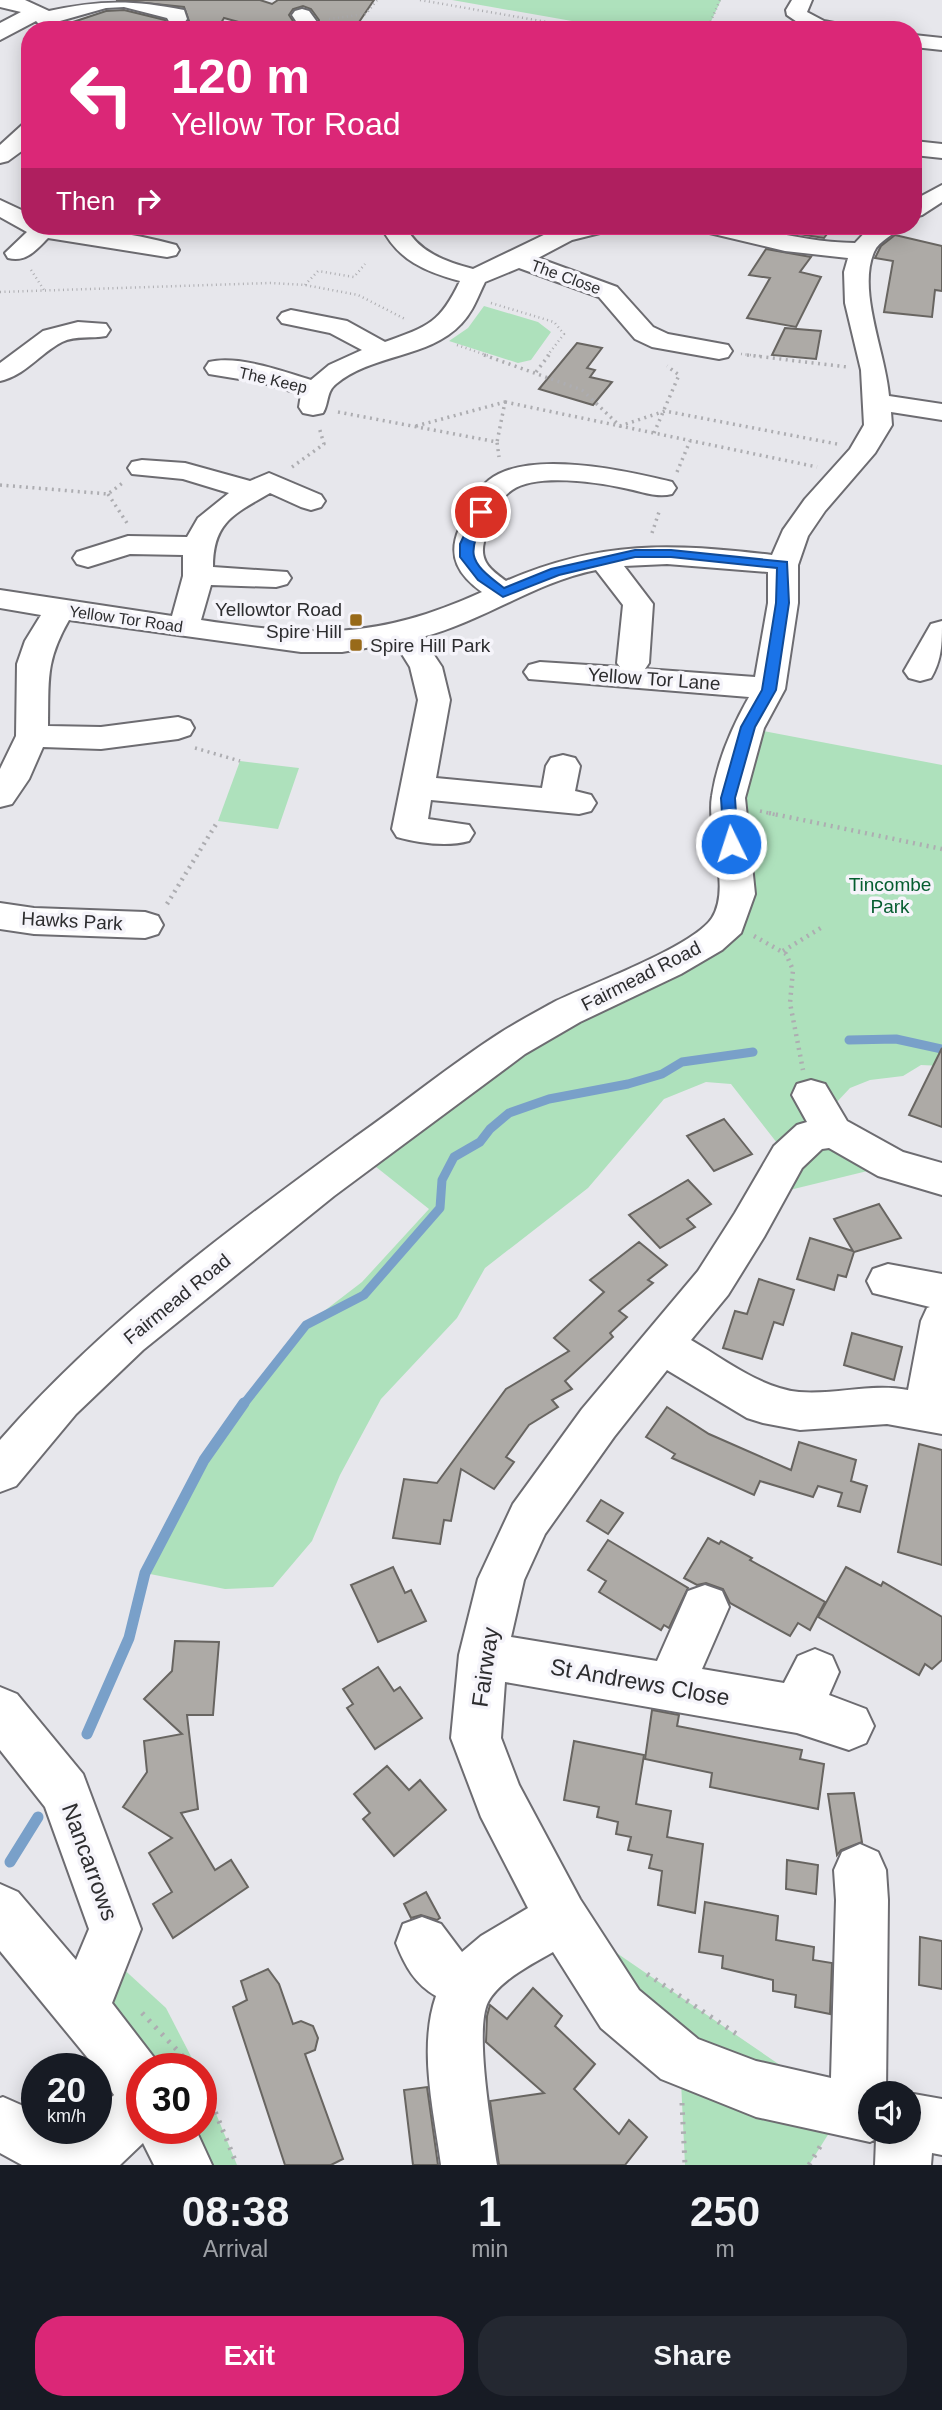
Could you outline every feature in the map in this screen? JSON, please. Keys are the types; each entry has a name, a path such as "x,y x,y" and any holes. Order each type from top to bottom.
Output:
{"street":[{"path":"0,1 21,4 48,20 105,2 124,1 179,14"},
{"path":"0,34 11,24 21,23"},
{"path":"922,42 942,44"},
{"path":"0,156 21,141"},
{"path":"922,149 942,150"},
{"path":"922,204 942,192"},
{"path":"0,207 21,218"},
{"path":"15,257 30,235"},
{"path":"99,235 160,248 171,235"},
{"path":"400,235 413,253 472,283"},
{"path":"314,398 329,377 353,363 432,332 455,316 466,302 472,283 564,235"},
{"path":"747,235 772,242 854,250 874,235"},
{"path":"728,924 737,894 728,804 737,759 748,727 769,690 783,603 783,565 793,536 815,506 862,453 878,425 874,370 858,303 854,250 838,235"},
{"name":"The Close","path":"518,259 608,292 644,333 661,341 719,351"},
{"path":"291,318 338,327 383,351"},
{"path":"0,373 27,359 49,337 64,330 105,330"},
{"name":"The Keep","path":"222,374 267,375 314,398"},
{"path":"878,402 942,412"},
{"path":"142,468 174,463 216,479 269,481 311,500"},
{"path":"503,593 482,578 466,557 467,544 489,495 502,483 547,472 578,472 610,475 666,490"},
{"path":"184,627 198,576 198,545 208,524 269,481"},
{"path":"88,558 128,545 198,545"},
{"name":"Yellow Tor Road","path":"0,599 184,627 284,639 340,642 403,632 555,572 603,559 671,554 783,565"},
{"path":"603,559 638,604 633,663"},
{"path":"198,576 275,578"},
{"path":"0,796 12,779 32,736 33,664 41,641 59,610"},
{"path":"920,671 942,631"},
{"path":"403,632 426,667 434,700 409,829 457,833"},
{"name":"Yellow Tor Lane","path":"540,672 736,684 769,690"},
{"path":"32,736 101,738 186,730"},
{"path":"417,787 568,802 563,766"},
{"name":"Hawks Park","path":"0,916 34,921 153,925"},
{"name":"Fairmead Road","path":"0,1472 61,1401 128,1336 320,1185 512,1044 567,1013 668,965 709,941 728,924"},
{"path":"822,1114 892,1164 942,1179"},
{"name":"Fairway","path":"822,1114 811,1136 788,1157 750,1225 713,1283 598,1423 529,1519 501,1578 483,1655 475,1738 499,1799 561,1919 620,2009 680,2060 756,2089 858,2113"},
{"path":"888,1281 942,1292"},
{"path":"662,1345 763,1404 800,1411 887,1405 934,1413 942,1321"},
{"path":"670,1687 705,1607"},
{"name":"St Andrews Close","path":"483,1655 670,1687 806,1691 849,1726"},
{"name":"Nancarrows","path":"0,1711 65,1792 115,1928 83,2009"},
{"path":"852,1885 880,2081"},
{"path":"0,1910 83,2009 126,2066"},
{"path":"469,2165 459,2089 457,2024 468,1985 500,1954 561,1919"},
{"path":"422,1943 439,1968 468,1985"},
{"path":"3,2125 79,2164 126,2121"},
{"name":"Fairway","path":"921,2124 942,2127"},
{"path":"174,2144 184,2165"},
{"path":"895,2144 903,2165"}],"path":[{"path":"309,21 366,13 377,0"},
{"path":"420,0 541,21"},
{"path":"711,21 720,0"},
{"path":"15,257 44,290"},
{"path":"304,285 318,271 354,277 365,264"},
{"path":"0,292 270,283 304,285 358,295 468,351 536,372 582,390 621,426"},
{"path":"472,283 489,302 554,322 564,334 536,372"},
{"path":"654,433 679,374 666,367 681,345"},
{"path":"719,351 874,370"},
{"path":"269,481 324,444 314,398 415,427 497,442"},
{"path":"415,427 505,402 845,473"},
{"path":"502,483 497,442 505,402"},
{"path":"621,426 665,411 829,442"},
{"path":"644,554 666,490 690,441"},
{"path":"0,485 108,494 142,468"},
{"path":"186,730 240,761"},
{"path":"728,804 942,849"},
{"path":"153,925 218,821"},
{"path":"728,924 783,951 793,970 790,1003 804,1076 822,1114"},
{"path":"783,951 824,926"},
{"path":"639,1968 750,2044"},
{"path":"170,2043 180,2053"},
{"path":"680,2060 685,2165"},
{"path":"217,2116 237,2165"}],"green space":[{"path":"452,0 721,0 711,21 572,21"},
{"path":"484,306 538,322 551,332 531,360 518,363 449,341 468,328"},
{"name":"Tincombe Park","path":"748,728 942,765 942,1066 921,1065 903,1076 870,1080 850,1088 835,1104 840,1116 892,1165 765,1196 788,1157 731,1084 706,1082 664,1099 588,1188 485,1268 457,1318 381,1399 340,1475 312,1541 273,1587 225,1589 145,1573 216,1442 306,1325 362,1282 429,1209 361,1155 718,933"},
{"path":"240,761 299,768 278,829 218,821"},
{"path":"605,1945 844,2109 809,2165 685,2165 680,2060"},
{"path":"106,1953 166,2008 189,2053 127,2053 83,2009"},
{"path":"217,2116 237,2165 184,2165 173,2144 217,2144"}],"building":[{"path":"116,0 260,0 272,4 278,0 374,0 360,21 318,21 311,9 303,6 293,9 289,15 293,21 235,21 224,18 222,21 189,21 184,7"},
{"path":"124,10 165,20 76,21 106,11"},
{"path":"805,235 826,235 824,238"},
{"path":"895,235 942,246 942,291 935,290 932,317 884,312 893,261 875,258 881,246"},
{"path":"766,249 811,257 800,272 821,277 796,327 747,318 770,278 749,275"},
{"path":"785,328 821,331 816,359 772,355"},
{"path":"577,343 602,348 587,368 595,370 590,377 612,382 593,405 539,389"},
{"path":"942,1048 942,1127 909,1115"},
{"path":"724,1119 752,1154 714,1171 687,1136"},
{"path":"688,1180 711,1204 687,1219 695,1227 660,1248 629,1215"},
{"path":"879,1204 901,1238 854,1252 846,1277 838,1275 834,1290 797,1279 810,1238 853,1251 834,1219"},
{"path":"639,1242 667,1265 648,1280 653,1283 619,1311 627,1317 610,1333 613,1337 565,1381 572,1389 552,1400 558,1407 529,1425 506,1457 514,1462 494,1489 461,1469 451,1521 444,1520 440,1544 393,1538 404,1479 437,1483 506,1389 569,1351 554,1338 604,1292 590,1280"},
{"path":"759,1279 794,1290 783,1325 774,1322 762,1359 723,1348 735,1311 747,1314"},
{"path":"852,1333 902,1347 894,1380 844,1365"},
{"path":"667,1407 709,1434 791,1470 799,1442 856,1460 851,1481 867,1486 860,1512 838,1506 842,1493 818,1486 813,1497 760,1481 754,1495 672,1458 675,1454 646,1437"},
{"path":"919,1444 942,1450 942,1565 898,1552"},
{"path":"601,1500 623,1513 608,1534 587,1521"},
{"path":"708,1538 719,1544 721,1541 825,1602 810,1630 798,1623 790,1636 730,1603 723,1589 706,1583 697,1585 684,1578"},
{"path":"608,1540 688,1588 669,1628 664,1625 661,1630 599,1592 606,1581 588,1570"},
{"path":"393,1567 405,1593 411,1590 426,1621 378,1642 351,1585"},
{"path":"846,1567 881,1586 883,1582 942,1617 942,1660 932,1669 925,1664 919,1675 818,1617"},
{"path":"175,1641 219,1642 213,1715 187,1715 198,1809 181,1813 215,1870 231,1860 248,1887 173,1938 153,1904 172,1892 149,1853 172,1838 123,1807 147,1772 144,1741 182,1734 144,1699 172,1671"},
{"path":"378,1667 394,1691 400,1687 422,1718 375,1749 347,1708 353,1704 343,1689"},
{"path":"652,1710 679,1715 677,1726 802,1750 800,1759 824,1764 818,1809 710,1787 712,1773 645,1759"},
{"path":"574,1741 644,1755 636,1804 671,1811 667,1837 703,1844 695,1913 658,1905 662,1871 649,1868 652,1855 628,1850 631,1837 616,1834 618,1822 597,1817 599,1807 564,1800"},
{"path":"387,1766 409,1790 420,1780 446,1810 394,1856 363,1819 370,1813 354,1794"},
{"path":"854,1793 862,1842 841,1850 837,1855 828,1794"},
{"path":"787,1860 818,1865 816,1894 786,1889"},
{"path":"426,1892 440,1918 437,1920 421,1915 411,1918 404,1904"},
{"path":"705,1902 778,1916 776,1940 814,1947 813,1960 832,1963 830,2014 795,2007 796,1995 773,1991 773,1980 722,1968 723,1956 699,1952"},
{"path":"920,1937 942,1941 942,1989 919,1985"},
{"path":"268,1969 279,1984 293,2024 301,2021 313,2026 318,2038 315,2050 305,2054 343,2159 331,2165 285,2165 233,2007 247,2000 241,1981"},
{"path":"533,1988 562,2016 555,2026 595,2064 574,2089 619,2134 629,2120 647,2137 625,2165 499,2165 490,2101 544,2093 486,2042 487,2016 490,2005 507,2019"},
{"path":"427,2087 438,2165 413,2165 404,2090"}],"waterway":[{"path":"849,1040 896,1039 942,1049"},
{"path":"243,1405 306,1325 364,1295 440,1208 442,1180 454,1157 480,1142 490,1129 509,1113 549,1099 628,1084 662,1074 682,1062 753,1052"},
{"path":"87,1734 129,1638 145,1573 204,1460 244,1403"},
{"path":"10,1862 38,1817"}],"place":[{"name":"Yellowtor Road Spire Hill","path":"356,620"},
{"name":"Spire Hill Park","path":"356,645"}],"route":[{"path":"481,512 467,544 466,557 482,578 503,593 555,572 603,559 635,554 713,557 783,565 783,603 769,690 748,727 728,798 731,844"}]}
